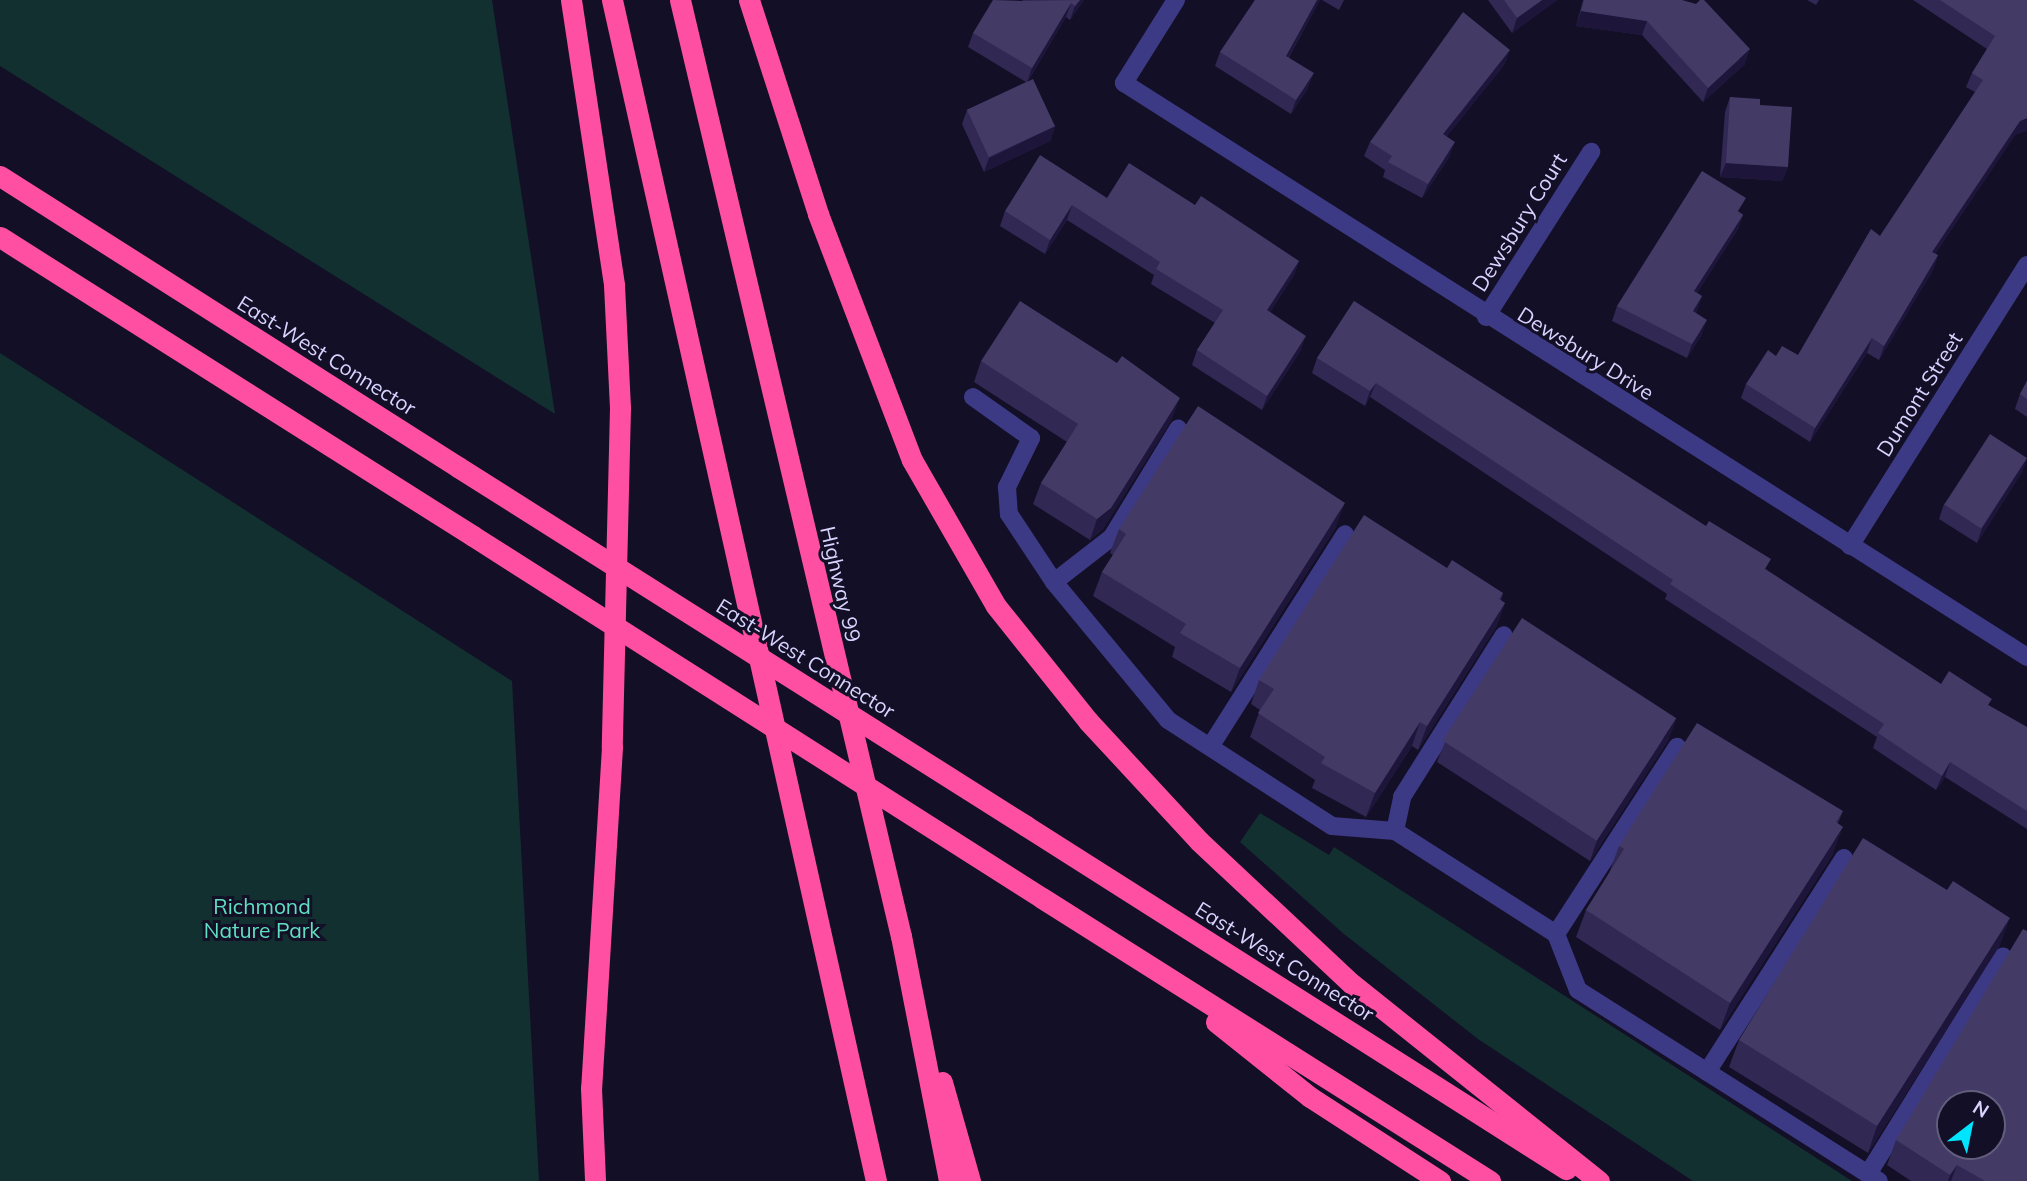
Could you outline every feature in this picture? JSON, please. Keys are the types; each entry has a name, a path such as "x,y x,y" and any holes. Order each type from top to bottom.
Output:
{"highway":[{"path":"571,0 614,285 620,408 612,747 590,1088 595,1181"},
{"path":"612,0 876,1181"},
{"name":"Highway 99","path":"680,0 901,936 949,1181"},
{"path":"749,0 818,214 912,460 996,606 1088,721 1199,841 1352,984 1599,1181"},
{"name":"East-West Connector","path":"0,176 1586,1181"},
{"path":"0,237 1490,1181"},
{"path":"901,936 971,1181"},
{"path":"1129,954 1310,1097 1440,1181"}],"street":[{"name":"Dewsbury Drive","path":"1176,0 1124,83 1486,317 2027,657"},
{"name":"Dewsbury Court","path":"1486,317 1591,152"},
{"name":"Dumont Street","path":"1850,546 2027,265"},
{"path":"973,397 1031,438 1007,487 1009,514 1054,582 1168,720 1332,826 1395,831 1556,934 1577,990 1874,1177 2003,956"},
{"path":"1054,582 1112,537 1178,429"},
{"path":"1210,747 1345,534"},
{"path":"1395,831 1402,797 1504,635"},
{"path":"1556,934 1677,747"},
{"path":"1707,1072 1844,858"}],"green space":[{"path":"0,0 492,0 555,414 0,66"},
{"name":"Richmond Nature Park","path":"0,353 512,681 539,1181 0,1181"},
{"path":"1260,813 1329,855 1334,847 1852,1181 1693,1181 1478,1039 1344,934 1240,842"}],"building":[{"path":"993,0 1080,0 1075,6 1071,3 1032,68 973,33"},
{"path":"1255,0 1317,0 1286,56 1314,73 1296,100 1220,52"},
{"path":"1504,0 1542,0 1517,18"},
{"path":"1584,0 1682,0 1696,4 1704,0 1750,49 1708,88 1647,21 1581,11"},
{"path":"1940,0 2027,0 2027,118 2020,121 1932,252 1938,255 1884,346 1872,338 1815,428 1746,384 1768,350 1776,356 1782,346 1798,355 1871,229 1880,236 1983,80 1972,73 1995,36"},
{"path":"1463,12 1510,50 1443,134 1455,142 1428,184 1388,162 1392,156 1370,142"},
{"path":"1033,79 1055,126 989,157 967,110"},
{"path":"1730,97 1760,99 1760,105 1792,107 1788,167 1726,163"},
{"path":"1040,155 1107,198 1129,163 1195,205 1201,196 1299,261 1267,310 1306,336 1267,396 1197,350 1223,310 1156,269 1160,262 1072,205 1050,240 1005,211"},
{"path":"1702,171 1746,198 1738,211 1743,215 1694,291 1702,296 1693,311 1707,320 1692,344 1617,306"},
{"path":"1020,301 1117,363 1122,356 1180,398 1111,508 1097,519 1041,483 1078,424 981,361"},
{"path":"1354,301 1706,526 1709,521 1771,559 1765,569 1941,684 1949,671 1992,699 1988,705 2027,727 2027,811 1950,762 1942,776 1878,733 1884,724 1670,584 1673,580 1376,383 1370,391 1317,358"},
{"path":"2027,381 2027,399 2020,394"},
{"path":"1198,406 1345,503 1240,668 1180,633 1186,624 1102,572 1126,534 1119,529"},
{"path":"1990,434 2027,458 1981,528 1944,504"},
{"path":"1364,515 1447,568 1452,560 1503,593 1499,599 1505,603 1427,726 1420,722 1375,793 1321,763 1325,757 1258,713 1274,689 1259,680"},
{"path":"1522,618 1676,718 1597,841 1442,740"},
{"path":"1697,723 1843,811 1836,822 1843,827 1730,1003 1586,910 1624,849 1619,846"},
{"path":"1863,838 1947,890 1953,881 2010,918 1877,1126 1739,1040"},
{"path":"2023,929 2027,931 2027,1181 1985,1181 1957,1165 1950,1175 1896,1140"}]}
